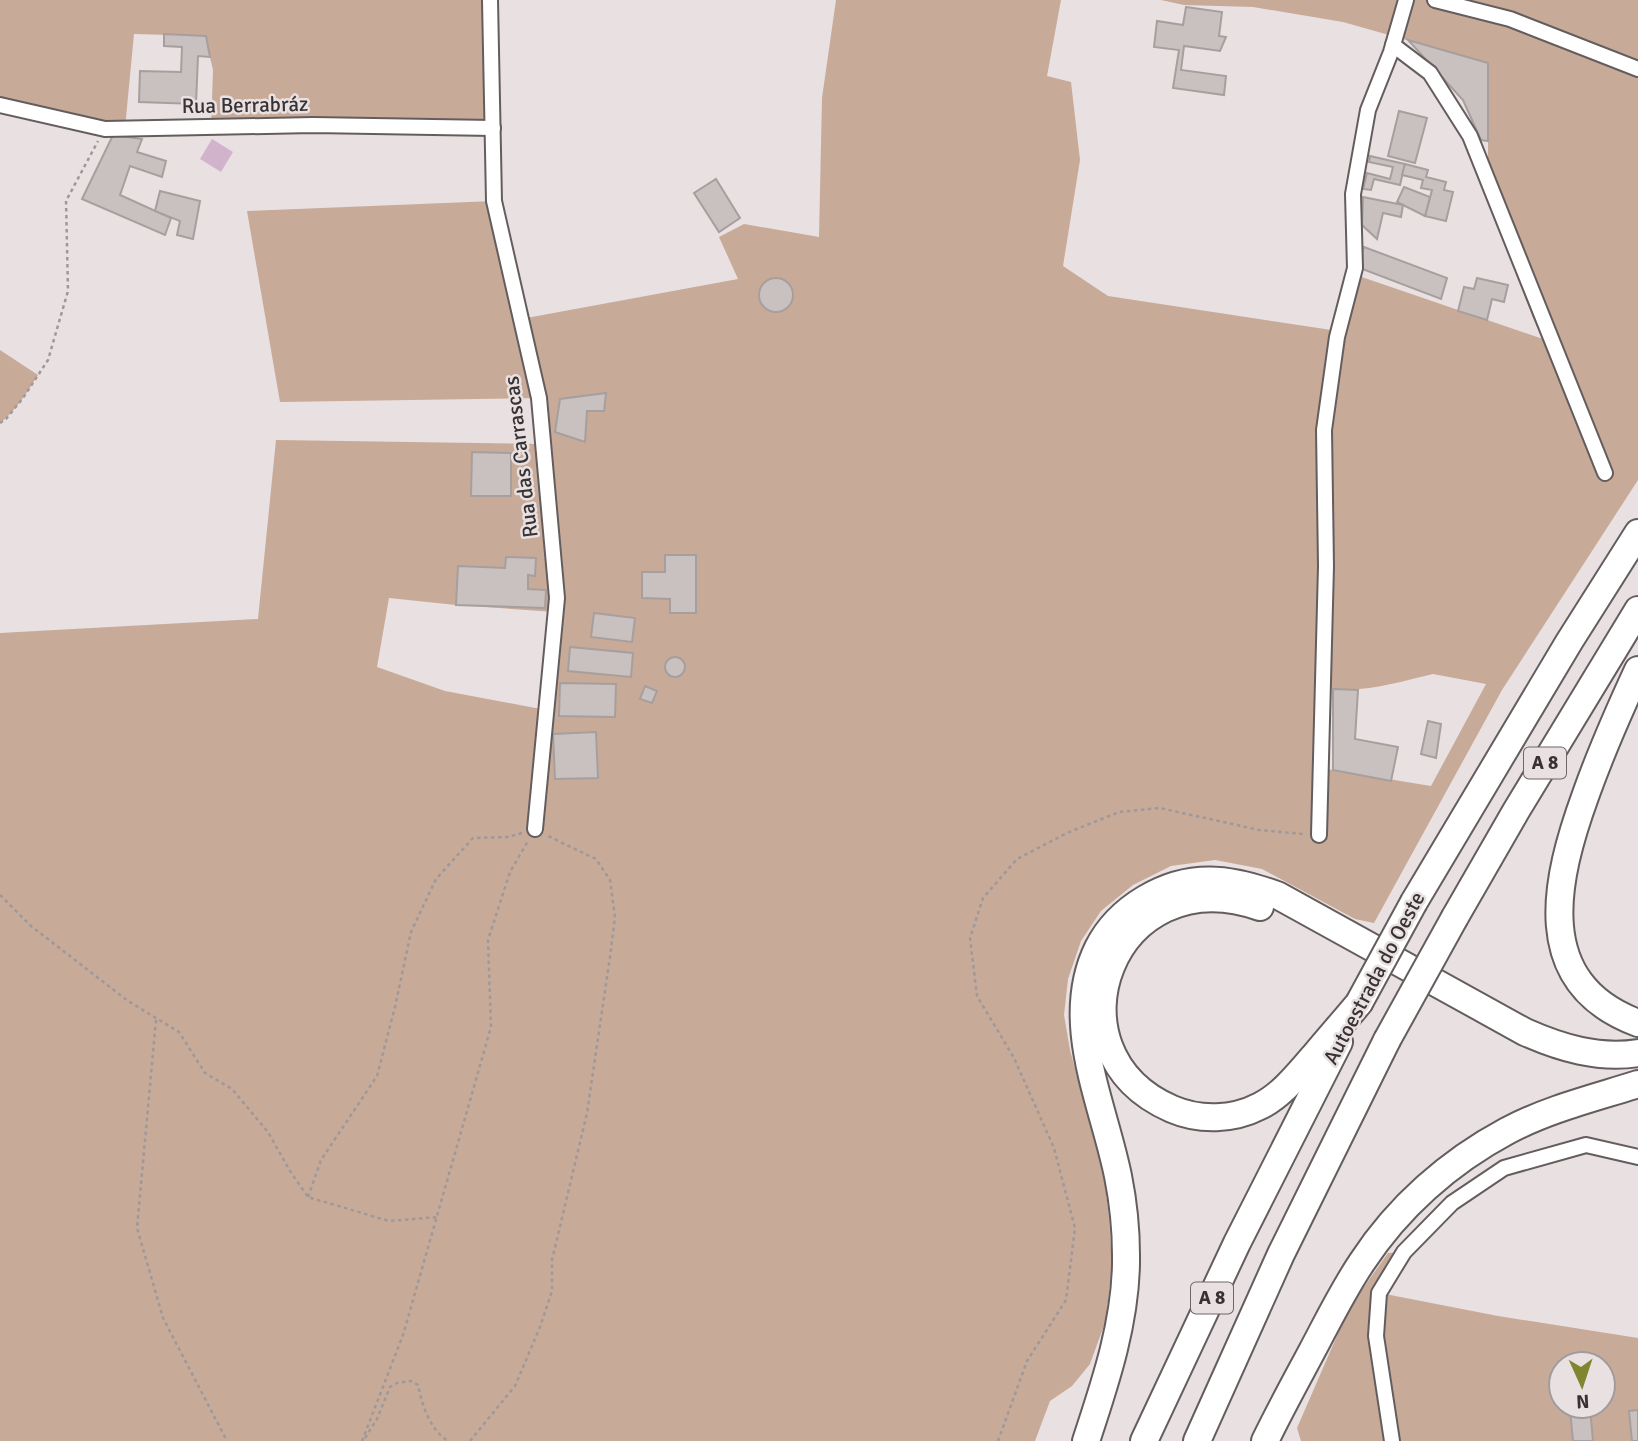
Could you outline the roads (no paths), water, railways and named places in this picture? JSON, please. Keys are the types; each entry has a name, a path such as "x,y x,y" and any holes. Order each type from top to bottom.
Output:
{"highway":[{"name":"Autoestrada do Oeste","path":"1144,1441 1237,1243 1359,1003 1414,902 1569,642 1638,533"},
{"name":"Autoestrada do Oeste","path":"1196,1441 1281,1254 1387,1040 1516,811 1638,610"},
{"path":"1638,670 1578,817 1563,868 1558,914 1566,957 1576,976 1602,1005 1619,1016 1638,1023"},
{"path":"1086,1441 1122,1314 1126,1258 1118,1176 1087,1052 1083,1006 1091,963 1100,944 1109,930 1136,904 1177,884 1225,880 1252,886 1277,895 1537,1038 1577,1051 1603,1054 1638,1053"},
{"path":"1359,1003 1281,1092 1261,1106 1243,1113 1201,1118 1161,1105 1129,1081 1110,1048 1102,1007 1106,981 1114,959 1125,940 1138,926 1171,906 1209,898 1231,900 1262,908 1291,921 1532,1053 1583,1068 1638,1069"},
{"path":"1265,1441 1350,1281 1384,1231 1410,1202 1437,1177 1510,1129 1562,1108 1638,1084"}],"street":[{"name":"Rua das Carrascas","path":"490,0 494,201 539,398 557,598 535,829"},
{"path":"1319,835 1326,566 1325,430 1337,337 1355,268 1353,194 1368,110 1393,46 1406,0"},
{"path":"1436,0 1510,19 1638,69"},
{"path":"1393,46 1430,73 1470,136 1605,473"},
{"name":"Rua Berrabráz","path":"0,105 105,129 313,125 493,128"},
{"path":"1392,1441 1376,1336 1379,1293 1404,1252 1452,1203 1504,1168 1586,1145 1638,1157"}]}
